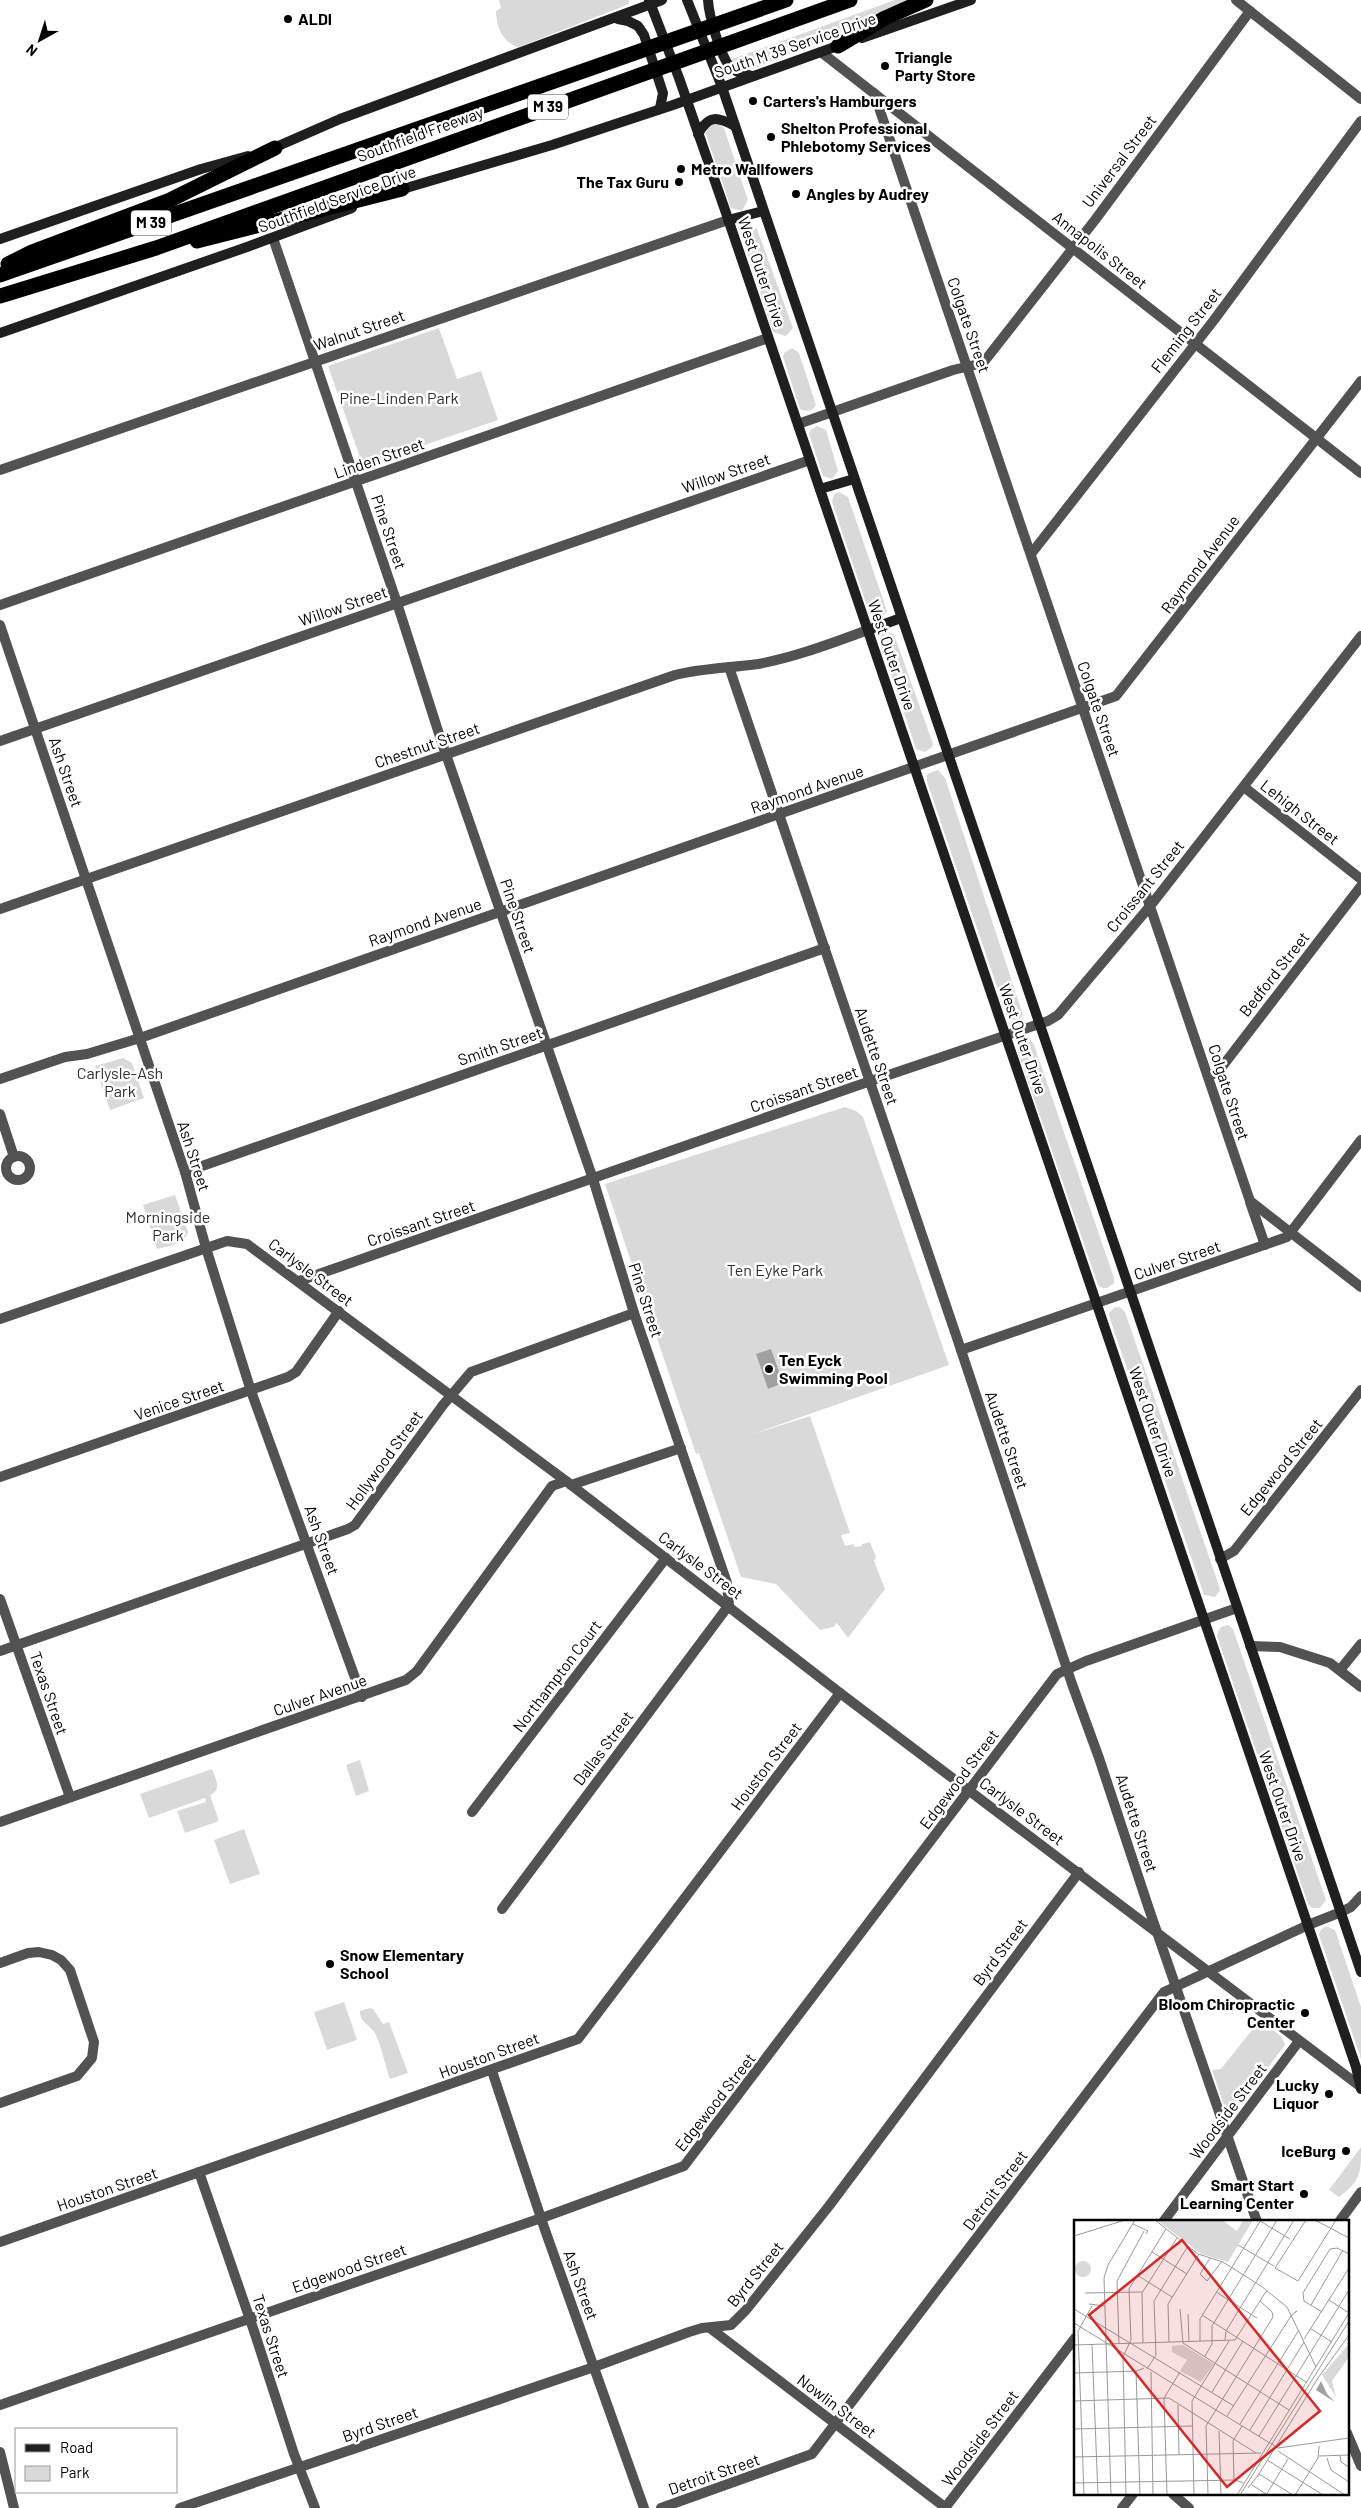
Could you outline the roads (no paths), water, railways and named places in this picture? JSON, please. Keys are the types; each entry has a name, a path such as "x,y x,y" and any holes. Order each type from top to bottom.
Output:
{"highway":[{"name":"Southfield Freeway","path":"0,275 786,0"},
{"name":"Southfield Freeway","path":"0,296 156,248 850,0"},
{"path":"838,46 884,18 926,0"},
{"path":"0,268 32,252 170,200 275,148"},
{"path":"156,248 215,237 402,189"}],"main road":[{"path":"0,239 201,169 275,148 340,120 662,0"},
{"name":"West Outer Drive","path":"687,0 711,64 722,87 1361,1972"},
{"path":"708,0 708,11 725,58 731,68 740,73 753,76"},
{"name":"South M 39 Service Drive","path":"687,100 971,0"},
{"name":"West Outer Drive","path":"650,3 687,100 915,767 1204,1621 1358,2068 1361,2088"},
{"path":"614,19 628,20 638,26 644,35 663,93 660,108"},
{"name":"Southfield Service Drive","path":"0,333 273,238 402,189 508,159 687,100"},
{"path":"698,134 706,122 712,119 723,120 735,126"},
{"path":"728,220 763,210"},
{"path":"820,489 854,479"},
{"path":"868,630 901,618"}],"street":[{"path":"1236,0 1361,99"},
{"name":"Universal Street","path":"798,424 953,370 983,363 1073,248 1250,11"},
{"name":"Annapolis Street","path":"821,52 1361,473"},
{"name":"Colgate Street","path":"874,93 1265,1245"},
{"name":"Fleming Street","path":"1031,554 1195,343 1361,121"},
{"name":"Walnut Street","path":"0,470 315,360 728,220"},
{"name":"Pine Street","path":"273,238 397,603 446,754 593,1179 634,1313 727,1583 729,1605"},
{"name":"Linden Street","path":"0,605 768,338"},
{"name":"Raymond Avenue","path":"0,1079 65,1057 87,1054 140,1038 1084,709 1119,694 1361,381"},
{"name":"Willow Street","path":"0,741 810,460"},
{"name":"Ash Street","path":"0,625 185,1172 206,1248 251,1391 362,1696"},
{"name":"Chestnut Street","path":"0,909 675,675 700,669 730,667 786,658 868,630"},
{"name":"Croissant Street","path":"299,1281 1006,1035 1040,1025 1058,1015 1151,905 1361,636"},
{"name":"Audette Street","path":"730,667 1067,1669 1256,2220"},
{"name":"Lehigh Street","path":"1244,787 1361,879"},
{"name":"Bedford Street","path":"1208,1076 1218,1072 1361,886"},
{"name":"Smith Street","path":"185,1172 825,948"},
{"path":"0,1114 14,1157"},
{"name":"Culver Street","path":"961,1350 1287,1237 1361,1140"},
{"path":"1250,1201 1361,1287"},
{"name":"Carlysle Street","path":"0,1320 227,1241 247,1244 568,1483 729,1605 840,1693 1079,1872 1206,1972 1361,2088"},
{"name":"Venice Street","path":"0,1477 251,1391 296,1372 339,1311"},
{"name":"Hollywood Street","path":"0,1651 354,1525 467,1376 478,1368 634,1313"},
{"name":"Edgewood Street","path":"1220,1559 1234,1551 1361,1390"},
{"name":"Culver Avenue","path":"0,1822 406,1680 417,1671 552,1486 568,1483 681,1448"},
{"name":"Northampton Court","path":"472,1812 666,1558"},
{"name":"Texas Street","path":"0,1599 70,1797"},
{"name":"Dallas Street","path":"502,1909 729,1605"},
{"name":"Edgewood Street","path":"0,2405 541,2218 684,2166 1057,1674 1237,1608"},
{"path":"1340,1670 1361,1644"},
{"path":"1250,1646 1280,1647 1330,1663 1361,1687"},
{"name":"Houston Street","path":"0,2242 492,2071 578,2039 840,1693"},
{"name":"Byrd Street","path":"180,2508 594,2367 695,2330 731,2325 746,2310 829,2206 1079,1872"},
{"name":"Detroit Street","path":"661,2508 812,2454 1164,1992 1351,1907 1361,1896"},
{"path":"0,1962 28,1953 39,1952 52,1955 61,1960 70,1970 94,2042 92,2058 78,2076 0,2103"},
{"name":"Woodside Street","path":"1164,2220 1299,2041"},
{"name":"Ash Street","path":"492,2071 541,2218 644,2508"},
{"name":"Texas Street","path":"200,2172 299,2466 315,2508"},
{"path":"1340,2220 1361,2192"},
{"name":"Nowlin Street","path":"710,2328 946,2508"},
{"name":"Woodside Street","path":"946,2508 1074,2339"},
{"path":"1348,2435 1361,2466"},
{"path":"0,2452 14,2508"},
{"path":"1122,2508 1131,2496"},
{"path":"1175,2496 1189,2508"}],"place":[{"name":"ALDI","path":"288,19"},
{"name":"Triangle Party Store","path":"885,66"},
{"name":"Carters's Hamburgers","path":"753,101"},
{"name":"Shelton Professional Phlebotomy Services","path":"771,137"},
{"name":"Metro Wallfowers","path":"681,169"},
{"name":"The Tax Guru","path":"679,182"},
{"name":"Angles by Audrey","path":"796,194"},
{"name":"Ten Eyck Swimming Pool","path":"769,1369"},
{"name":"Snow Elementary School","path":"330,1964"},
{"name":"Bloom Chiropractic Center","path":"1305,2013"},
{"name":"Lucky Liquor","path":"1329,2094"},
{"name":"IceBurg","path":"1346,2151"},
{"name":"Smart Start Learning Center","path":"1304,2194"}],"park label":[{"name":"Pine-Linden Park","path":"399,398"},
{"name":"Carlysle-Ash Park","path":"120,1082"},
{"name":"Morningside Park","path":"168,1226"},
{"name":"Ten Eyke Park","path":"775,1270"}]}
